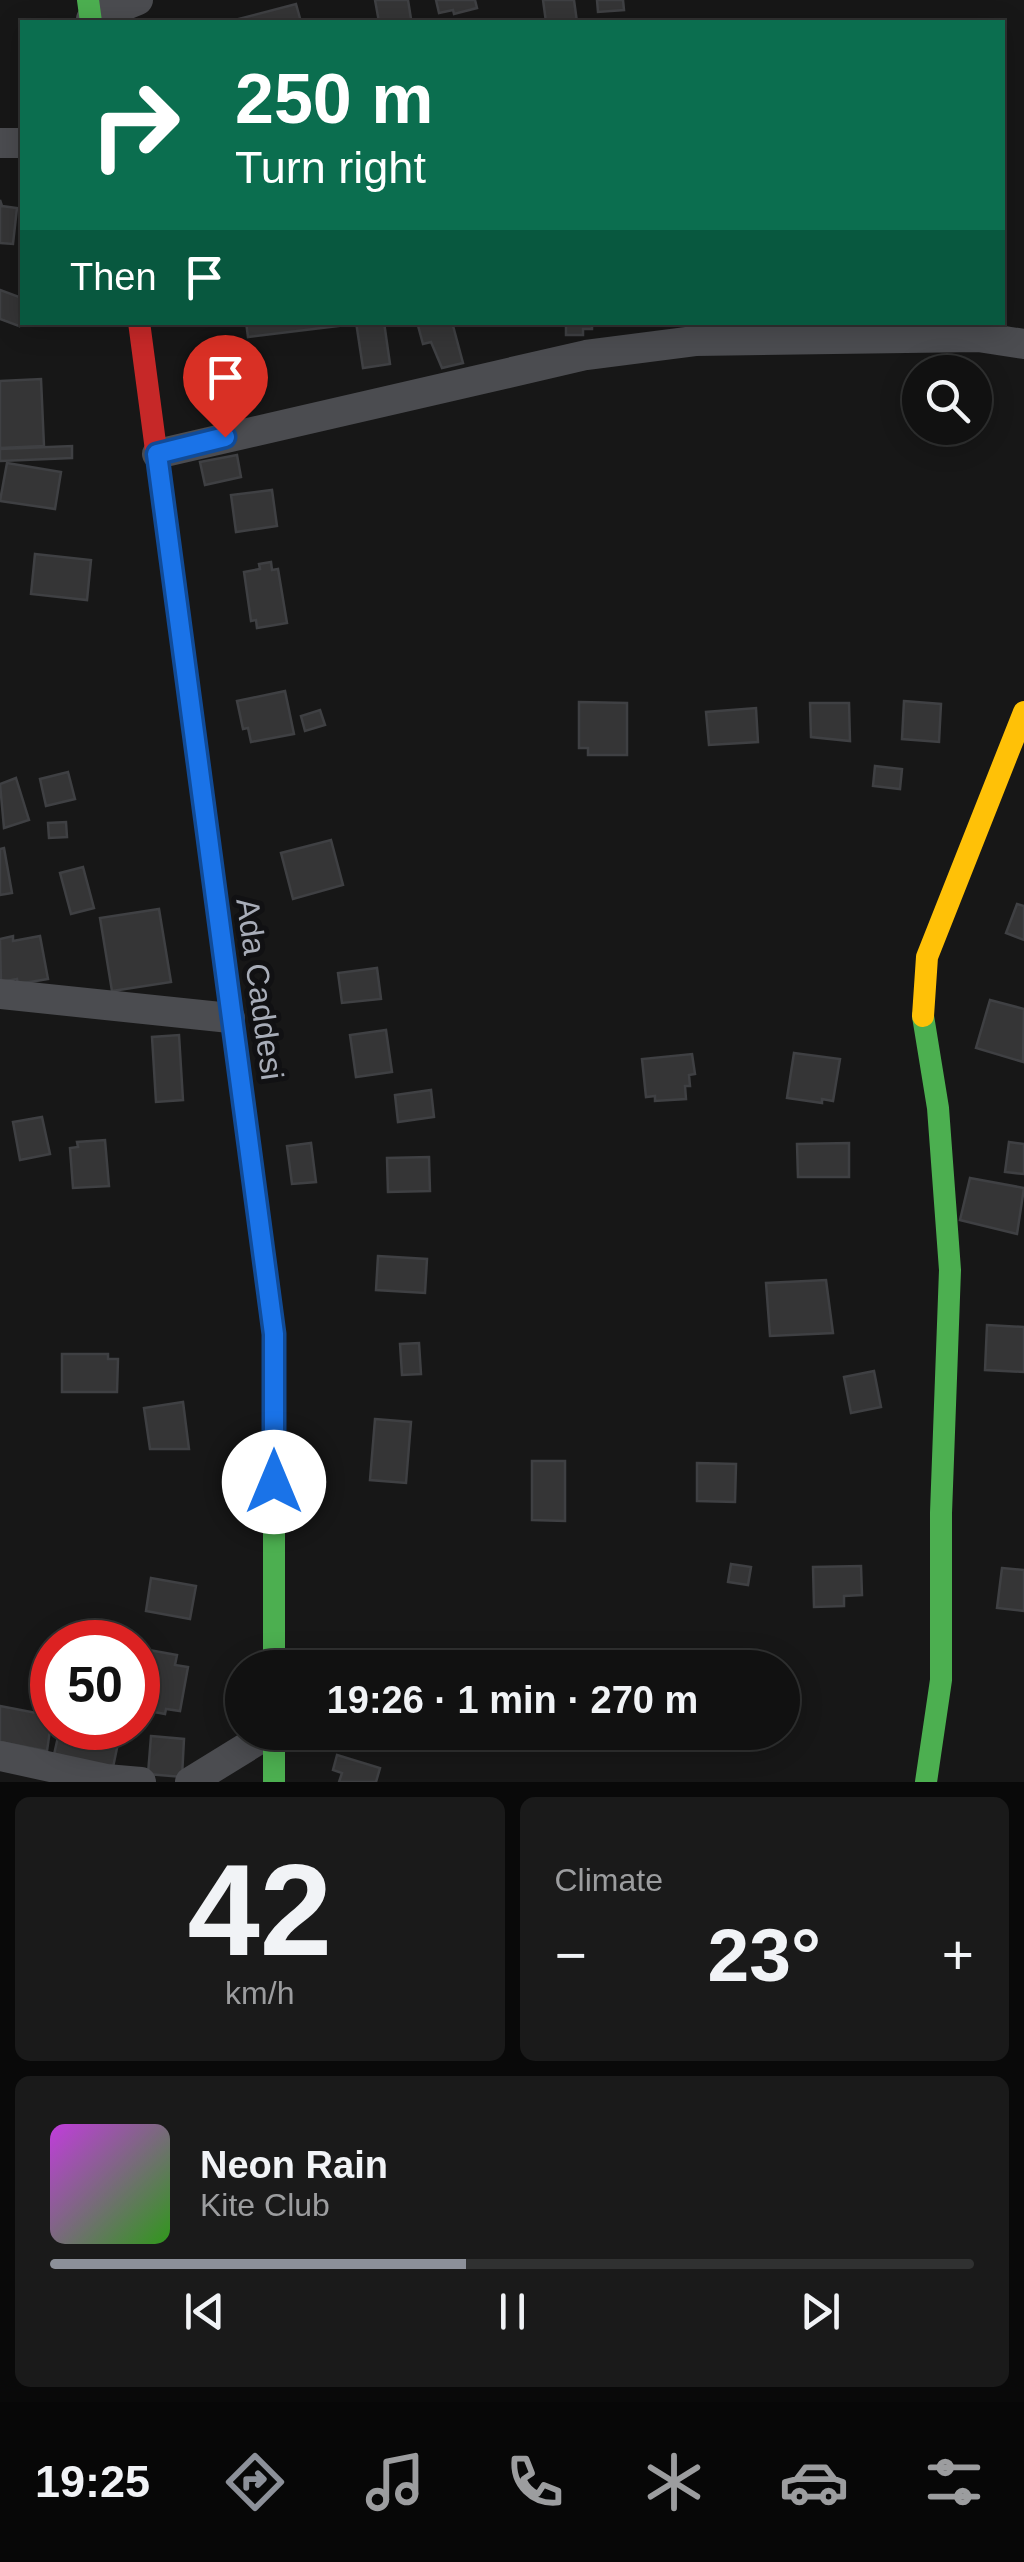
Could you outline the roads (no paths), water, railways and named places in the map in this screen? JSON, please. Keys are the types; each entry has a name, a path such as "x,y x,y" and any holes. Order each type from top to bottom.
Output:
{"main road":[{"name":"Ada Caddesi","path":"139,325 274,1334 274,1650"},
{"path":"926,1782 941,1680 941,1513 950,1270 938,1108 923,1022 928,957 1024,712"},
{"path":"273,1750 274,1782"}],"street":[{"path":"90,14 138,0"},
{"path":"157,454 586,355 695,341 978,336 1024,344"},
{"path":"0,994 230,1018"},
{"path":"190,1782 242,1750"},
{"path":"0,1756 106,1779 141,1782"}]}
